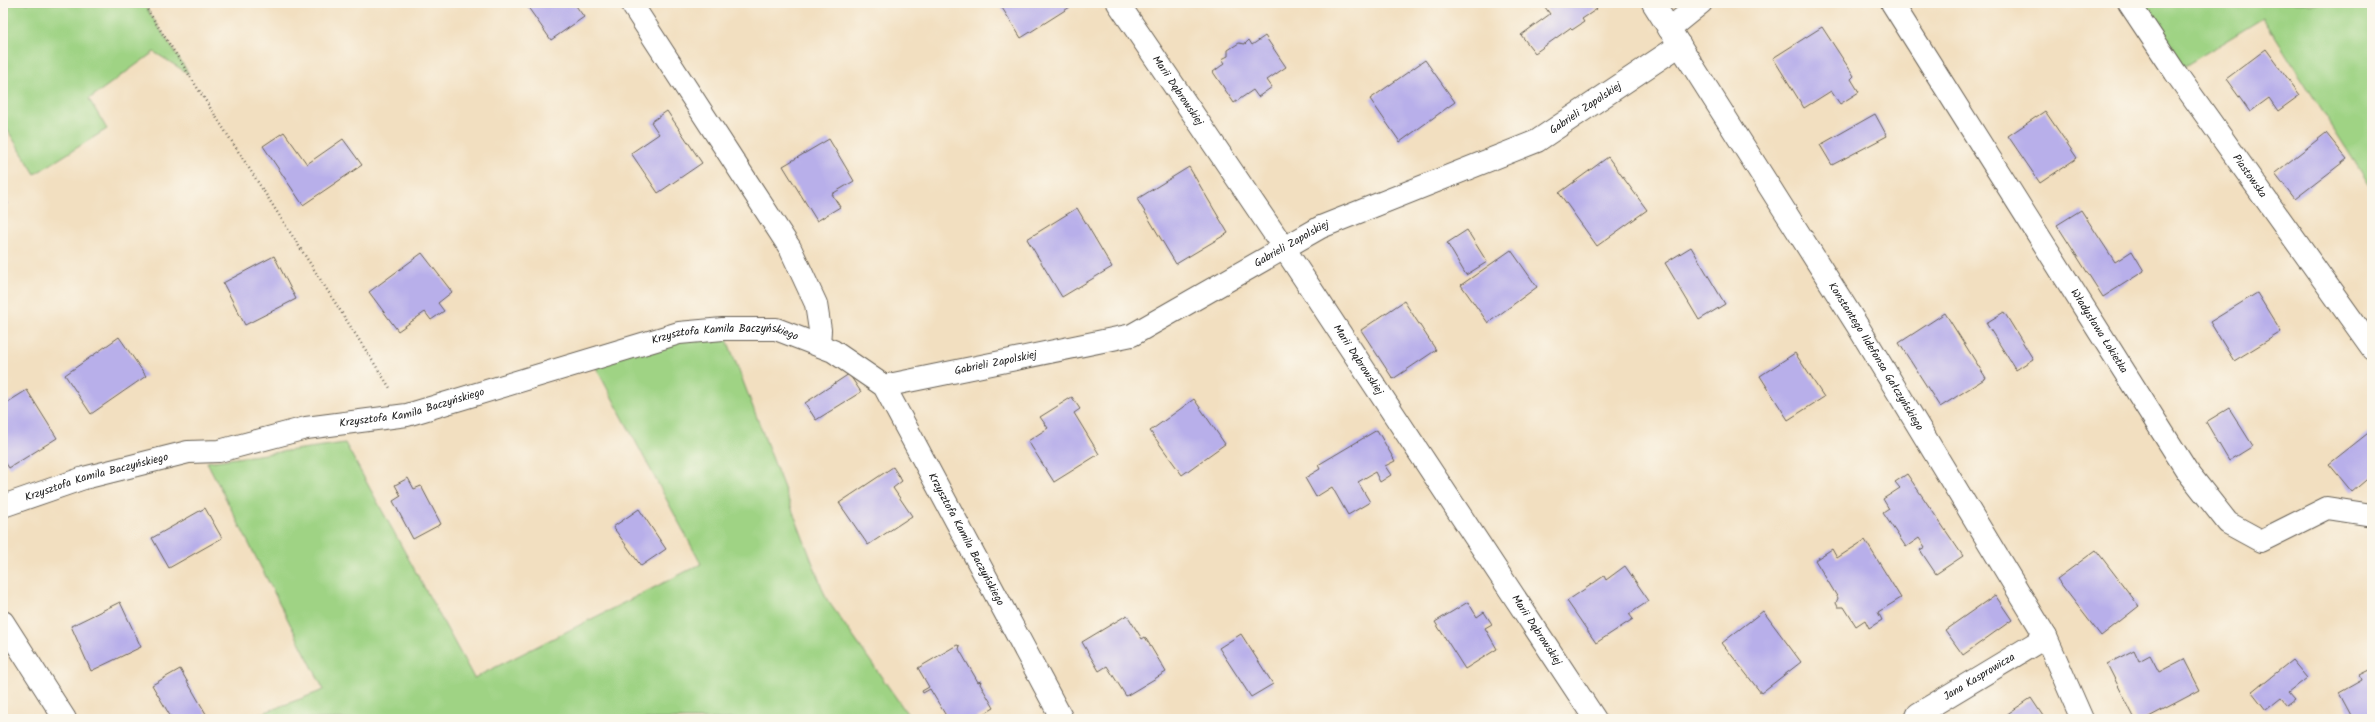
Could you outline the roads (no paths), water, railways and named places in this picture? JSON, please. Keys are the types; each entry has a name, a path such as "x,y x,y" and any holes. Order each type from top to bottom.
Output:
{"street":[{"path":"631,3 790,248 816,304 820,330 819,345"},
{"name":"Marii Dąbrowskiej","path":"1118,3 1284,248 1594,719"},
{"name":"Konstantego Ildefonsa Gałczyńskiego","path":"1653,3 1857,325 2046,637 2082,719"},
{"name":"Gabrieli Zapolskiej","path":"884,386 1132,335 1321,227 1536,141 1674,37 1701,3"},
{"name":"Władysława Łokietka","path":"1892,3 2188,471 2228,523 2261,541 2327,508 2372,515"},
{"name":"Piastowska","path":"2129,3 2175,72 2372,348"},
{"name":"Krzysztofa Kamila Baczyńskiego","path":"3,506 84,478 188,452 219,451 306,428 407,415 678,333 723,329 776,329 833,351 884,386 1062,719"},
{"path":"3,622 64,719"},
{"name":"Jana Kasprowicza","path":"1916,719 1918,714 2046,637"}]}
